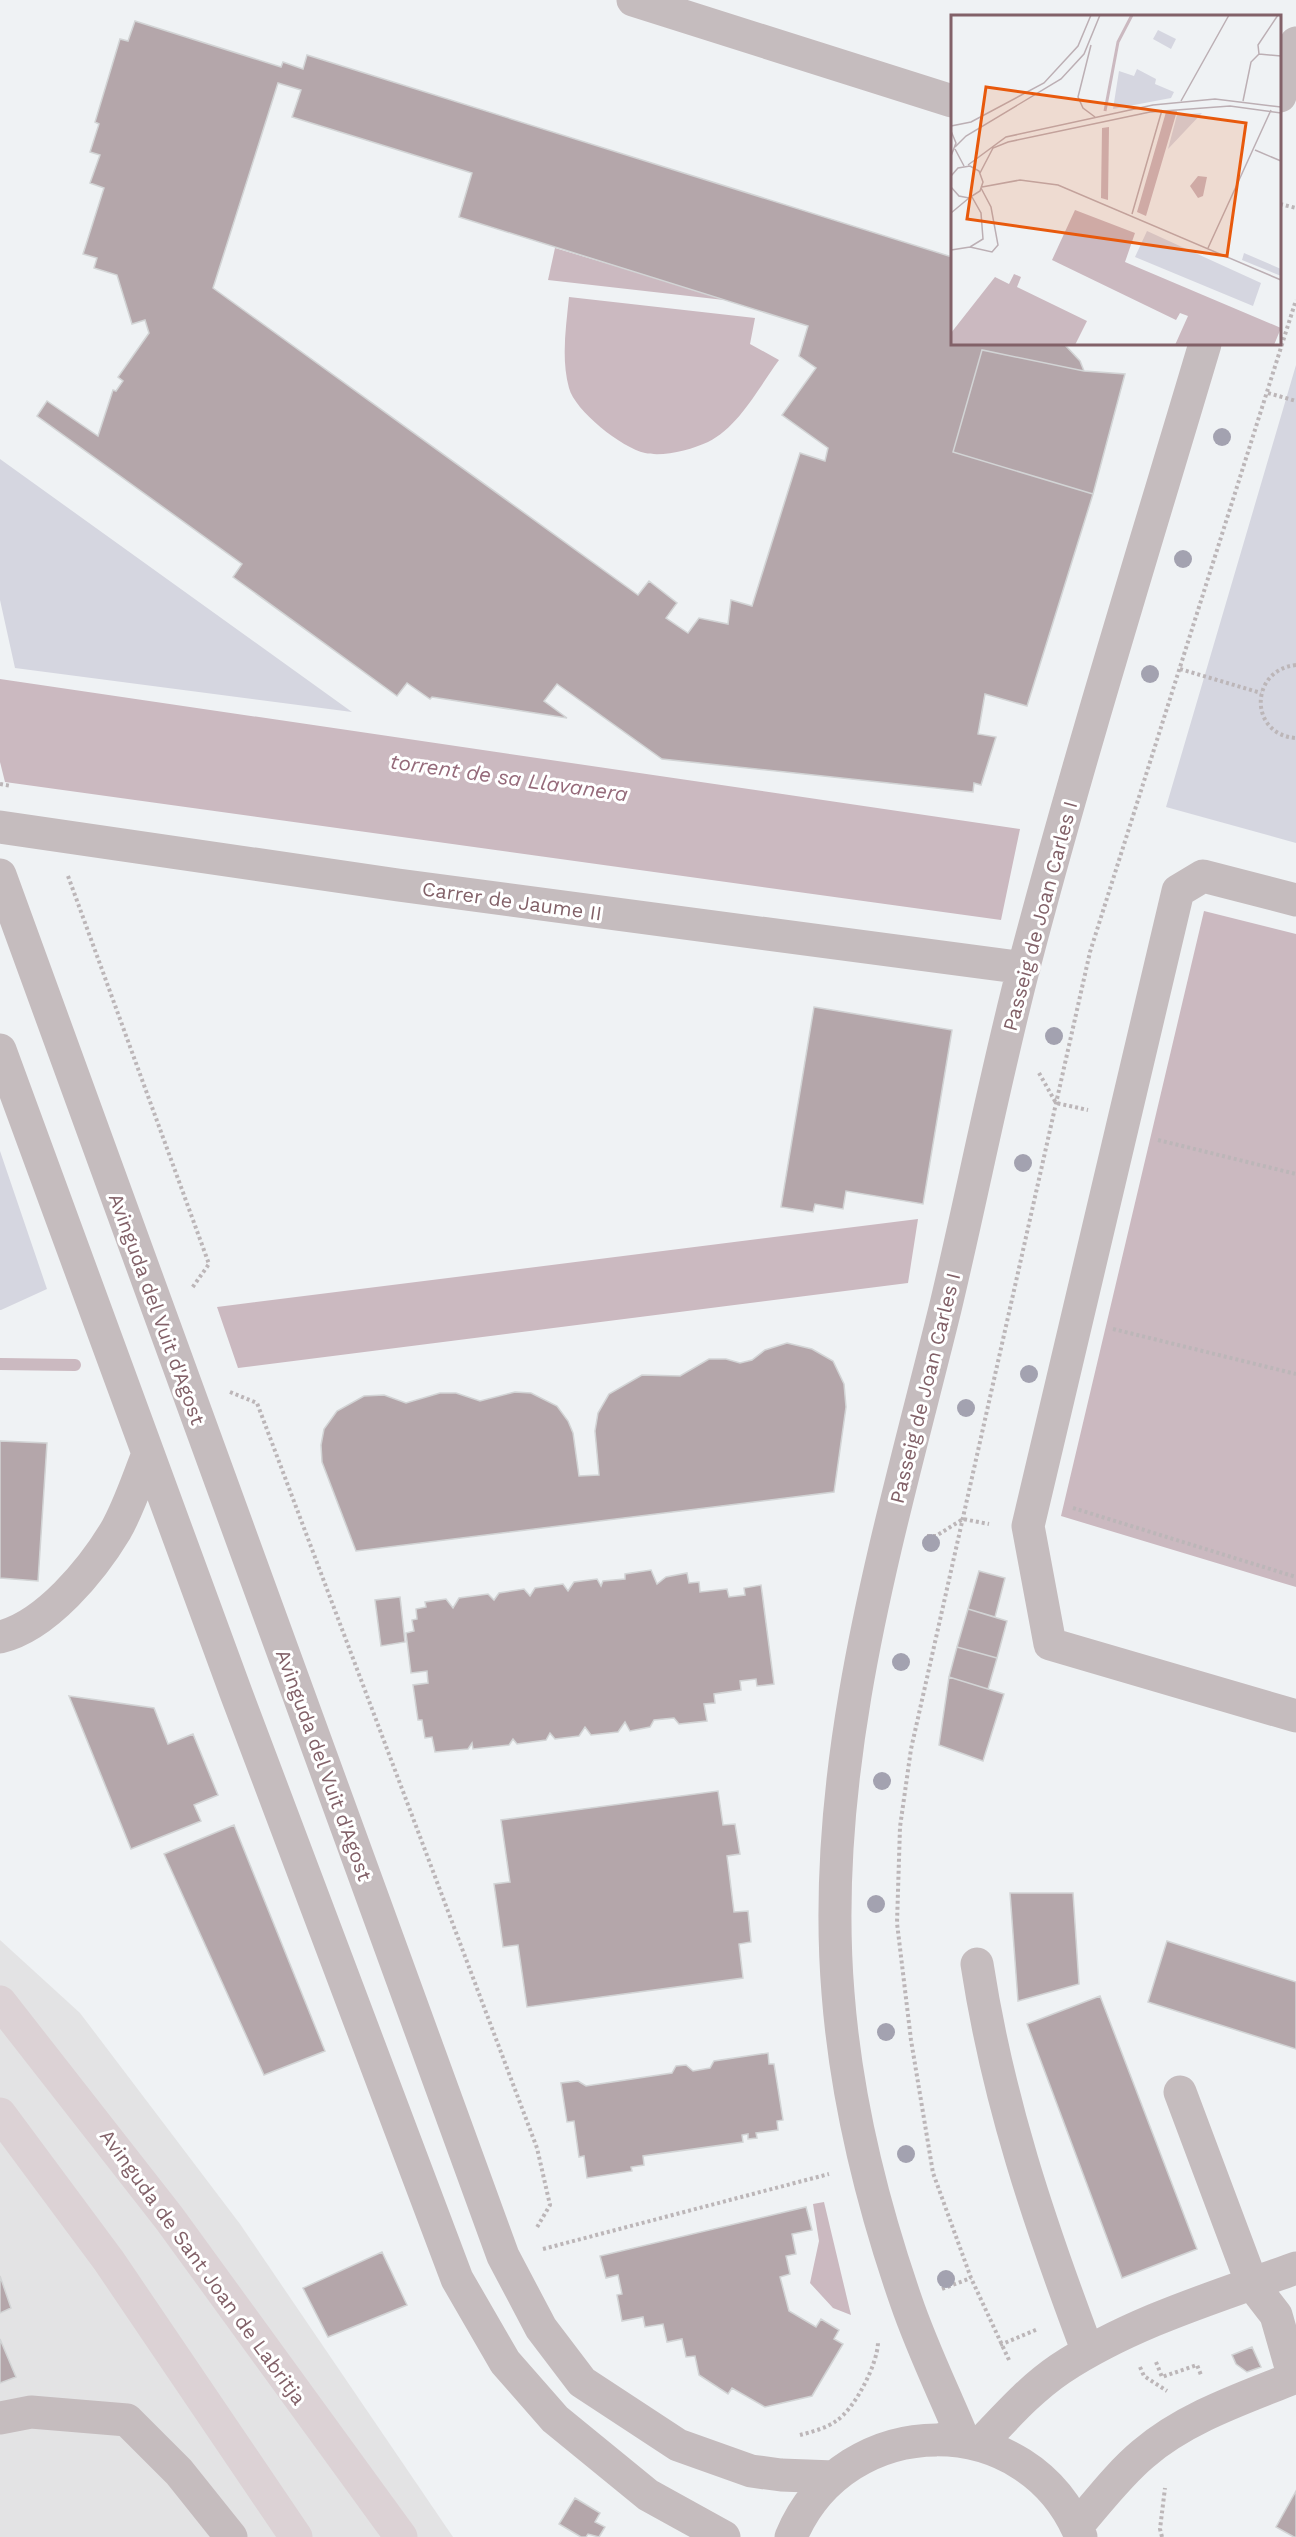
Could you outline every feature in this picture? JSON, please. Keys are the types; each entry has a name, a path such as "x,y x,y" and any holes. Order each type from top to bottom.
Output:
{"main road":[{"name":"Avinguda de Sant Joan de Labritja","path":"0,2002 169,2218 401,2537"},
{"path":"0,2114 109,2261 296,2537"}],"street":[{"path":"633,0 951,101"},
{"path":"1281,93 1296,43"},
{"name":"Passeig de Joan Carles I","path":"972,2443 906,2301 868,2164 850,2082 838,1994 834,1881 850,1718 888,1539 960,1248 1024,968 1142,552 1205,345"},
{"name":"Carrer de Jaume II","path":"0,827 421,888 1024,968"},
{"name":"Avinguda del Vuit d'Agost","path":"0,875 503,2256 541,2328 582,2382 678,2445 751,2471 834,2477"},
{"path":"1296,900 1203,876 1178,891 1028,1526 1050,1644 1296,1716"},
{"path":"0,1050 148,1454 457,2279 505,2362 555,2419 648,2494 724,2537"},
{"path":"0,1637 13,1634 44,1614 76,1584 116,1530 148,1454"},
{"path":"977,1964 987,2026 1012,2133 1043,2230 1088,2352"},
{"path":"791,2537 802,2514 834,2477 873,2452 896,2444 929,2439 972,2443 1010,2457 1037,2475 1060,2499 1079,2532 1142,2455 1166,2437 1205,2416 1295,2378 1276,2315 1252,2284 1180,2092"},
{"path":"972,2443 1058,2370 1088,2352 1126,2333 1296,2268"},
{"path":"0,2418 31,2412 127,2420 179,2472 231,2537"}],"path":[{"path":"1281,204 1296,208"},
{"path":"1268,393 1296,401"},
{"path":"1296,665 1283,667 1273,673 1261,693 1262,711 1270,728 1281,735 1296,738"},
{"path":"1180,669 1261,693"},
{"path":"0,784 12,786"},
{"path":"51,834 85,919 209,1264 187,1295"},
{"path":"1005,1044 1024,1047 1056,1103 1124,1118"},
{"path":"1157,1140 1296,1174"},
{"path":"1111,1328 1296,1374"},
{"path":"221,1388 257,1403 537,2148 550,2205 533,2234"},
{"path":"1064,1505 1296,1577"},
{"path":"888,1539 936,1536 963,1519 1005,1528 1028,1526"},
{"path":"540,2257 538,2250 868,2164"},
{"path":"790,2435 801,2435 837,2421 861,2391 878,2352 878,2313 906,2301"},
{"path":"1126,2333 1144,2376 1205,2416"},
{"path":"1006,2355 1016,2351"},
{"path":"1162,2537 1160,2529 1166,2484"}],"shaded area":[{"path":"1296,365 1296,843 1166,807"},
{"path":"0,459 352,712 15,668 0,600"},
{"path":"0,1151 47,1289 1,1310 0,1310"},
{"path":"0,1940 80,2013 240,2224 453,2537 0,2537"}],"water":[{"path":"555,248 733,301 548,280"},
{"path":"569,297 755,318 750,344 779,360 739,417 708,442 694,448 660,454 635,450 612,436 590,417 580,407 569,388 565,354"},
{"name":"torrent de sa Llavanera","path":"0,679 1020,829 1001,920 5,782 0,762"},
{"path":"1204,911 1296,934 1296,1587 1061,1516"},
{"path":"918,1219 908,1283 238,1368 217,1307"},
{"path":"824,2202 851,2315 833,2308 810,2283 819,2241 813,2204"}],"building":[{"path":"135,21 281,67 283,62 303,69 307,55 951,257 951,345 1065,345 1080,361 1084,371 982,350 953,452 1093,494 1027,706 985,694 978,734 996,737 981,785 974,783 973,792 662,759 557,684 544,701 567,718 432,697 430,699 407,683 397,696 233,577 242,564 37,416 47,401 98,436 113,390 116,391 123,381 118,377 149,333 145,320 132,324 117,275 94,268 97,258 83,254 104,188 90,183 100,155 90,152 99,124 95,122 120,39 128,41","holes":["278,83 301,90 292,117 472,173 459,217 808,326 799,356 816,368 782,415 828,448 825,461 800,453 752,606 731,600 728,624 699,618 688,633 666,618 677,603 649,581 638,595 213,288"]},
{"path":"982,350 1084,371 1125,374 1093,494 953,452"},
{"path":"814,1007 952,1030 923,1204 846,1191 843,1209 815,1204 813,1212 781,1207"},
{"path":"787,1343 812,1349 833,1361 844,1384 846,1407 834,1492 356,1551 322,1462 321,1445 324,1429 337,1411 364,1396 384,1395 406,1403 440,1393 456,1393 480,1401 515,1392 531,1393 557,1406 568,1421 573,1433 579,1476 599,1475 595,1431 598,1413 609,1394 642,1375 680,1376 709,1359 726,1359 740,1363 752,1360 765,1350"},
{"path":"0,1441 47,1443 38,1581 0,1578"},
{"path":"651,1570 657,1584 666,1577 687,1573 689,1583 699,1582 700,1592 727,1589 729,1597 745,1595 744,1588 761,1585 774,1684 757,1686 756,1679 740,1681 741,1690 714,1694 715,1703 704,1704 707,1721 679,1724 674,1718 654,1720 650,1727 630,1731 625,1722 618,1732 591,1735 585,1727 579,1736 555,1739 550,1733 546,1740 517,1744 513,1739 509,1745 473,1749 472,1743 468,1749 435,1752 432,1737 425,1738 422,1720 418,1720 413,1685 428,1683 427,1671 411,1673 406,1633 414,1631 412,1620 417,1619 416,1609 426,1607 425,1602 446,1599 453,1608 459,1598 488,1594 494,1600 499,1593 524,1589 530,1596 535,1588 563,1584 568,1591 574,1582 597,1579 601,1586 603,1581 625,1579 625,1574"},
{"path":"979,1571 1005,1578 995,1617 968,1609"},
{"path":"400,1597 405,1642 381,1646 375,1600"},
{"path":"968,1609 1007,1621 997,1658 957,1647"},
{"path":"957,1647 997,1658 988,1689 949,1677"},
{"path":"949,1677 1004,1694 983,1761 939,1745"},
{"path":"69,1696 154,1708 168,1744 193,1734 218,1795 194,1805 201,1821 131,1849"},
{"path":"718,1791 723,1825 735,1824 740,1854 727,1856 734,1912 748,1911 751,1942 739,1944 743,1978 527,2007 518,1945 503,1947 494,1884 510,1882 501,1820"},
{"path":"234,1825 325,2051 264,2075 164,1854"},
{"path":"1010,1893 1073,1893 1079,1984 1018,2001"},
{"path":"1167,1941 1296,1982 1296,2049 1148,2002"},
{"path":"1100,1996 1197,2249 1122,2278 1027,2024"},
{"path":"768,2053 769,2064 774,2064 783,2120 777,2121 778,2130 756,2133 757,2138 748,2139 748,2134 742,2135 743,2142 643,2156 644,2165 631,2167 632,2171 587,2178 584,2156 579,2157 574,2121 567,2122 561,2083 578,2081 586,2086 672,2073 676,2066 686,2065 693,2071 710,2068 714,2061"},
{"path":"806,2207 812,2230 792,2234 796,2254 786,2256 790,2274 780,2277 789,2311 816,2327 821,2319 839,2330 834,2339 843,2344 812,2396 765,2407 732,2388 728,2394 699,2375 695,2356 686,2357 682,2339 667,2342 663,2324 645,2327 643,2317 622,2321 617,2295 622,2294 618,2275 606,2278 600,2256"},
{"path":"382,2252 407,2305 328,2337 303,2288"},
{"path":"0,2276 11,2308 0,2313"},
{"path":"0,2339 16,2377 0,2383"},
{"path":"1252,2347 1261,2367 1247,2372 1236,2364 1232,2355"},
{"path":"1296,2491 1296,2537 1294,2537 1276,2527"},
{"path":"575,2498 600,2513 595,2522 605,2527 599,2537 588,2534 586,2537 581,2537 559,2524"}],"waterway":[{"path":"0,1364 75,1365"}]}
